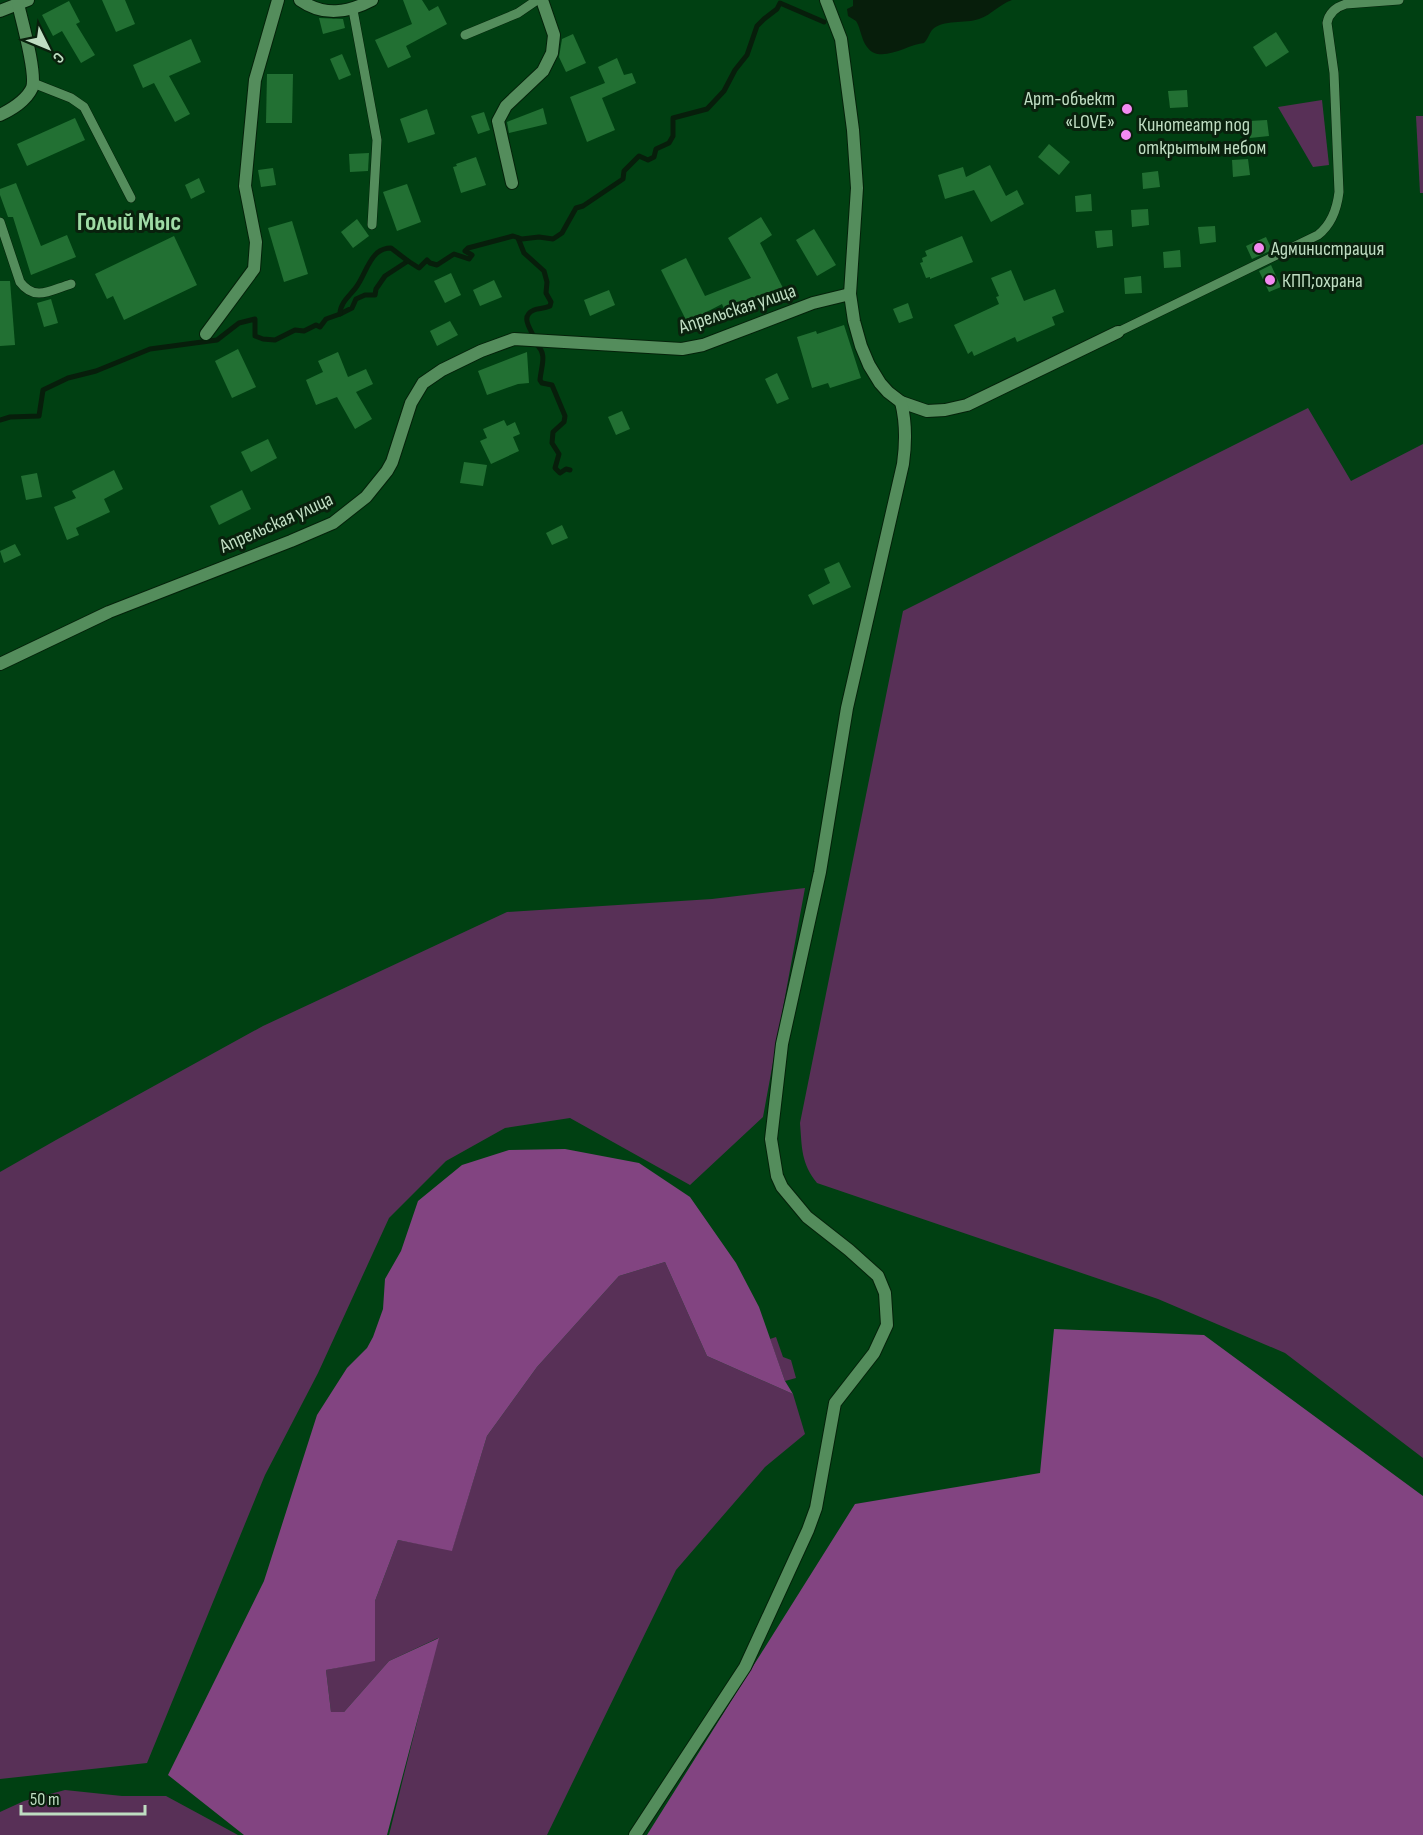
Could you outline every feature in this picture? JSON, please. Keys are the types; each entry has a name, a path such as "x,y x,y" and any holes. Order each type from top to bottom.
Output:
{"street":[{"path":"206,334 254,269 256,242 245,186 255,80 278,0"},
{"path":"300,0 309,6 330,12 353,10 372,0"},
{"path":"512,183 498,121 506,106 543,71 552,53 554,35 542,0"},
{"path":"826,0 841,39 854,142 857,188 850,294 854,321 865,358 880,383 901,402 927,411 945,410 967,405 1118,332"},
{"path":"0,11 23,2 33,83 28,94 19,104 0,115"},
{"name":"Апрельская улица","path":"0,664 109,612 333,523 366,497 387,471 411,403 423,383 441,370 481,351 514,339 682,349 703,345 813,303 850,294"},
{"path":"635,1835 744,1667 816,1508 835,1403 874,1353 887,1325 885,1293 878,1276 807,1217 782,1187 777,1176 771,1138 782,1044 820,872 847,708 903,464 905,437 901,402"}],"lane":[{"path":"465,35 518,13 537,0"},
{"path":"1118,332 1325,230 1337,208 1339,192 1334,73 1328,16 1339,6 1346,4 1399,0"},
{"path":"353,10 377,140 372,225"},
{"path":"33,83 71,98 84,107 131,198"},
{"path":"0,222 20,282 26,290 42,293 71,284"}],"shaded area":[{"path":"853,0 1012,0 979,19 942,24 932,30 924,43 887,54 879,54 867,47 856,21 848,16 847,9 853,6"},
{"path":"1322,100 1329,165 1313,167 1278,107"},
{"path":"1416,116 1423,116 1423,193 1420,193"},
{"path":"1308,408 1351,481 1423,444 1423,1458 1285,1353 1158,1299 817,1183 805,1162 802,1148 800,1123 903,611"},
{"path":"805,888 763,1117 690,1185 570,1118 505,1128 446,1161 389,1218 318,1373 265,1475 147,1763 0,1779 0,1172 263,1026 507,912 712,899"},
{"path":"565,1149 639,1163 690,1197 736,1263 759,1307 785,1381 793,1394 707,1356 665,1262 619,1276 537,1367 487,1436 452,1551 398,1540 375,1601 375,1661 326,1670 331,1712 344,1712 389,1661 439,1638 387,1835 244,1835 168,1775 264,1581 317,1415 347,1368 367,1348 373,1337 383,1309 385,1279 401,1251 418,1201 462,1165 509,1150"},
{"path":"665,1262 707,1356 793,1394 805,1434 765,1467 676,1570 547,1835 389,1835 438,1638 389,1661 344,1712 331,1712 326,1670 375,1660 375,1601 398,1540 452,1550 487,1436 537,1367 619,1276"},
{"path":"1054,1329 1204,1335 1423,1496 1423,1835 647,1835 855,1504 1040,1473"},
{"path":"776,1337 783,1357 791,1360 796,1378 785,1381 770,1339"},
{"path":"65,1790 122,1796 166,1796 238,1835 0,1835 0,1812 24,1801"}],"building":[{"path":"102,0 125,0 135,24 116,32"},
{"path":"403,0 422,0 429,11 438,6 447,24 406,46 411,57 388,68 375,40 412,24"},
{"path":"69,1 80,22 76,24 95,55 81,63 62,31 53,36 42,15"},
{"path":"319,18 343,19 345,28 323,34"},
{"path":"1276,32 1289,52 1266,67 1253,47"},
{"path":"573,34 586,63 566,72 559,57 562,39"},
{"path":"191,39 201,62 169,76 190,114 175,122 154,83 143,88 133,65"},
{"path":"342,54 351,75 339,80 330,59"},
{"path":"617,58 624,75 632,73 636,83 602,98 615,130 587,142 570,97 605,83 598,67"},
{"path":"267,74 293,74 292,123 266,123"},
{"path":"1187,90 1188,107 1170,108 1168,91"},
{"path":"543,108 547,124 509,133 507,122"},
{"path":"427,109 435,134 408,143 400,119"},
{"path":"484,112 490,130 478,134 471,116"},
{"path":"75,118 85,140 27,166 17,144"},
{"path":"1267,120 1269,136 1250,138 1249,121"},
{"path":"1049,144 1070,162 1059,175 1038,157"},
{"path":"369,153 368,171 350,172 349,154"},
{"path":"476,157 486,185 461,193 453,167"},
{"path":"1248,159 1250,175 1233,177 1232,160"},
{"path":"990,165 1006,196 1017,190 1024,204 991,222 974,190 945,199 938,175 963,167 966,177"},
{"path":"273,168 276,185 261,187 258,170"},
{"path":"1158,171 1160,187 1143,189 1142,173"},
{"path":"199,178 205,192 191,199 185,185"},
{"path":"16,183 41,246 67,235 76,257 31,275 13,217 8,217 0,195 0,189"},
{"path":"407,184 421,222 397,231 383,192"},
{"path":"1091,194 1092,211 1076,212 1075,196"},
{"path":"1148,209 1149,225 1132,227 1131,210"},
{"path":"761,217 772,235 760,243 783,288 727,316 722,304 687,322 661,270 686,258 705,296 751,278 728,238"},
{"path":"357,219 369,236 353,248 341,232"},
{"path":"292,221 308,274 284,282 268,228"},
{"path":"1215,226 1216,242 1200,244 1198,227"},
{"path":"814,229 836,265 817,276 796,240"},
{"path":"1112,230 1113,246 1097,248 1095,231"},
{"path":"174,236 197,285 124,320 113,296 107,299 95,274"},
{"path":"962,236 973,262 930,279 930,277 926,278 920,263 923,262 922,258 927,256 925,251"},
{"name":"Администрация","path":"1266,237 1272,250 1252,259 1246,246"},
{"path":"1180,250 1181,267 1164,268 1163,252"},
{"name":"КПП;охрана","path":"1271,265 1281,287 1269,292 1259,271"},
{"path":"1011,270 1024,301 1055,289 1064,312 1052,317 1055,325 1017,342 1015,337 974,356 972,351 968,354 954,325 999,304 996,297 999,296 991,278"},
{"path":"451,273 461,295 445,303 434,281"},
{"path":"1141,276 1142,293 1125,294 1124,278"},
{"path":"494,280 502,297 480,306 473,290"},
{"path":"0,281 10,281 15,345 0,346"},
{"path":"609,290 615,305 590,316 584,300"},
{"path":"51,299 58,323 44,327 37,303"},
{"path":"908,303 913,318 899,323 893,309"},
{"path":"450,321 458,335 437,346 430,331"},
{"path":"844,325 861,378 830,388 828,383 812,388 797,337 816,331 817,334"},
{"path":"238,349 256,387 232,398 215,361"},
{"path":"338,352 348,377 366,369 373,384 356,392 372,419 355,429 337,397 316,405 306,380 323,372 318,361"},
{"path":"527,352 529,383 518,384 487,395 478,371"},
{"path":"777,373 789,399 777,404 765,379"},
{"path":"622,411 630,429 616,435 608,417"},
{"path":"504,420 507,426 515,422 520,434 513,437 519,451 491,464 480,441 487,438 483,429"},
{"path":"268,439 277,458 251,472 241,452"},
{"path":"464,462 487,465 483,486 460,483"},
{"path":"114,470 123,489 104,499 110,512 76,528 79,535 67,540 54,507 76,498 72,491"},
{"path":"37,473 42,497 26,500 21,476"},
{"path":"242,490 251,509 219,525 210,506"},
{"path":"562,525 568,538 552,545 546,533"},
{"path":"15,544 21,555 4,563 0,551"},
{"path":"839,562 851,587 813,605 808,595 830,583 824,569"}],"waterway":[{"path":"340,314 352,308 356,299 365,295 375,295 376,289 385,276 408,261 419,268 427,260 437,265 454,254 469,259 472,255 465,251 468,248 513,236 522,239 539,237 553,239 562,233 576,208 583,206 623,179 624,171 639,156 648,160 654,157 656,149 669,143 673,136 673,118 707,109 724,91 735,70 747,55 757,26 777,9 780,3 824,22"},
{"path":"518,238 524,253 544,271 547,282 546,293 551,302 550,306 534,310 528,315 527,322 534,337"},
{"path":"0,420 10,417 39,416 43,390 68,378 96,371 150,349 217,340 239,323 255,319 255,336 275,340 295,330 304,331 316,325 320,327 326,319 340,314 344,302 357,286 377,253 391,248 408,261"},
{"path":"536,344 543,356 540,380 542,383 552,385 565,416 564,422 553,432 552,443 559,454 555,468 560,473 566,469 570,470"}],"place":[{"name":"Арт-объект «LOVE»","path":"1127,109"},
{"name":"Кинотеатр под открытым небом","path":"1126,135"},
{"name":"Администрация","path":"1259,248"},
{"name":"КПП;охрана","path":"1270,280"}],"district":[{"name":"Голый Мыс","path":"129,221"}]}
